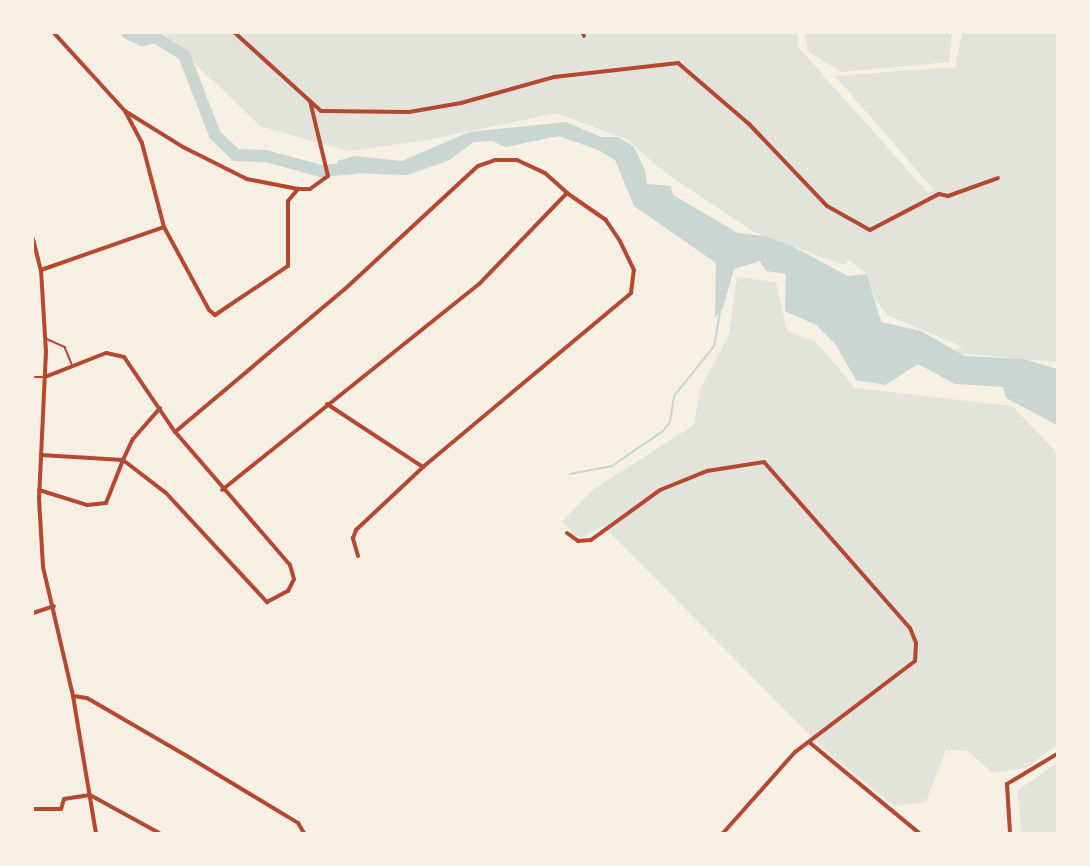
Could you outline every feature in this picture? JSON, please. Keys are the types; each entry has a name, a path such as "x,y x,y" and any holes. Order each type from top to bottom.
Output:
{"street":[{"path":"54,33 125,111 142,143 164,227 208,310 222,313 288,266 288,201 298,189"},
{"path":"235,33 321,111 409,112 461,103 554,77 678,63 742,117 827,206 870,230 939,194 948,196 998,178"},
{"path":"125,111 183,147 247,179 298,189 310,189 328,177 310,101"},
{"path":"176,432 345,289 478,166 495,160 516,160 545,173 567,193 606,220 621,241 634,270 631,292 423,467 356,530 353,538 358,556"},
{"path":"222,490 479,284 567,193"},
{"path":"41,270 164,227"},
{"path":"33,239 41,270 46,339 39,490 43,567 54,606 73,696 96,833"},
{"path":"41,456 123,460 166,493 267,602 288,591 294,579 290,565 222,490 176,432 124,357 106,353 45,377"},
{"path":"327,404 363,431 392,445 423,467"},
{"path":"39,490 87,505 106,503 133,439 160,408"},
{"path":"567,533 578,541 591,540 660,490 707,471 764,462 910,628 916,643 915,661 795,752 723,833"},
{"path":"33,501 39,499"},
{"path":"33,613 54,606"},
{"path":"73,696 87,698 187,756 298,822 304,833"},
{"path":"809,742 919,833"},
{"path":"1010,833 1006,784 1057,754"},
{"path":"33,809 61,809 64,799 90,795 159,833"}],"lane":[{"path":"46,339 51,338 65,347 72,367"},
{"path":"33,377 45,377"}],"shaded area":[{"path":"163,33 797,33 798,47 928,193 934,190 835,76 955,67 962,33 1057,33 1057,362 957,353 955,349 963,347 887,315 876,300 867,274 848,260 844,265 754,232 667,174 626,139 556,113 428,140 348,151 260,126"},
{"path":"804,33 952,33 949,62 841,72 808,51"},
{"path":"566,122 601,137 618,137 634,147 645,170 647,184 671,186 673,195 738,233 765,236 792,246 848,276 867,274 881,322 921,331 965,356 1024,359 1057,369 1057,425 1006,398 1003,387 955,384 918,364 885,385 856,380 836,345 816,325 785,311 786,274 766,271 760,261 734,269 723,308 715,318 716,263 634,206 615,160 598,150 559,136 506,147 492,141 474,142 448,161 407,175 349,173 339,169 337,161 355,156 402,161 469,132"},
{"path":"737,277 776,282 787,331 816,342 855,388 1012,406 1057,453 1057,745 1026,768 993,773 968,751 946,750 926,802 894,806 822,747 603,526 580,538 562,522 594,489 694,425 700,389 729,334"},
{"path":"1057,763 1057,833 1022,833 1017,791"}],"waterway":[{"path":"127,33 142,40 155,37 184,55 215,135 236,155 266,156 321,171 353,168"},
{"path":"570,474 612,466 663,431 670,422 674,396 714,346 721,308"}]}
